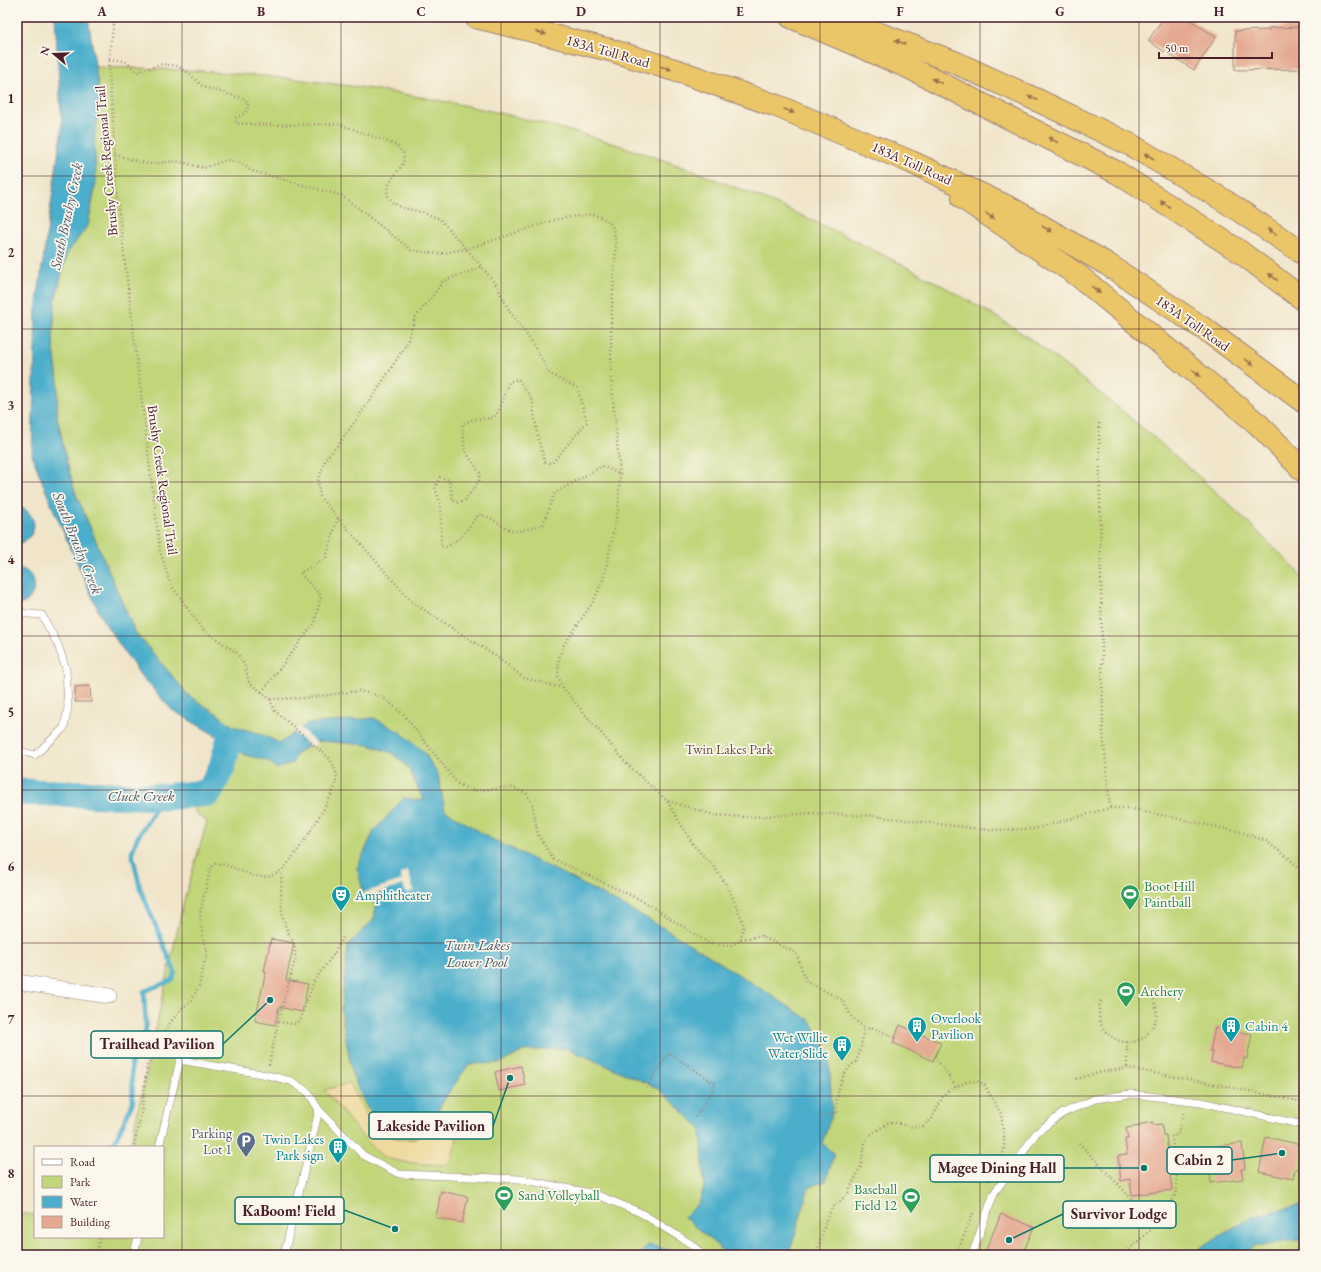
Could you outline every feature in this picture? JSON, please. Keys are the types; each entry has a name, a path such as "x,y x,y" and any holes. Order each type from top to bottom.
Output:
{"highway":[{"name":"183A Toll Road","path":"476,17 610,50 681,72 777,106 911,162 1012,209 1107,264 1210,333 1304,402"},
{"path":"792,17 910,68 1118,173 1239,251 1304,300"},
{"path":"804,17 864,28 954,62 1037,100 1131,145 1225,201 1304,254"},
{"path":"911,162 1079,276 1259,425 1304,471"}],"street":[{"path":"17,982 109,996"}],"lane":[{"path":"17,613 42,615 58,645 66,669 68,707 64,728 35,754 17,750"},
{"path":"159,1146 180,1060 267,1075 291,1082 308,1092 319,1110 363,1155 399,1174 520,1179 595,1194 641,1213 691,1244 703,1255"},
{"path":"972,1255 994,1193 1036,1132 1063,1113 1095,1099 1131,1094 1201,1102 1304,1125"},
{"path":"284,1255 319,1110"},
{"path":"134,1255 138,1238"}],"path":[{"name":"Brushy Creek Regional Trail","path":"114,17 109,68 119,212 160,551 170,582 188,611 202,629 237,653 244,664 249,682 270,699 275,711 330,759 335,768 336,783 309,833 281,871"},
{"path":"110,59 125,61 137,72 162,64 177,66 188,73 203,87 245,99 249,106 244,113 236,118 236,123 263,125 339,124 396,145 403,153 404,162 389,184 387,194 392,204 422,212 440,219 497,286 510,312 532,342 550,374 577,388 587,422 552,463 545,462 538,438 532,399 518,379 509,382 499,411 493,418 474,419 462,424 465,451 480,473 479,481 466,500 456,503 453,500 449,480 440,477 435,487 441,506 441,546 447,547 463,535 478,515 486,515 502,526 516,531 543,524 555,492 602,466 620,474"},
{"path":"115,155 148,164 176,161 204,168 227,160 240,163 252,171 343,196 411,250 439,254 466,248 557,219 592,214 607,220 613,228 616,243 610,322 611,378 620,474 618,510 604,578 593,602 564,645 559,657 558,676 563,688 626,764 667,801 694,846 714,867 729,889 744,925 740,941 729,946 710,944 643,901 553,859 538,835 532,803 526,793 511,787 474,791 458,784 403,714 381,696 359,691 304,698 270,699"},
{"path":"481,266 443,281 415,318 406,345 374,395 339,444 326,458 318,482 320,497 412,602 497,657 524,678 563,688"},
{"path":"1099,423 1103,732 1110,808"},
{"path":"262,692 315,622 321,596 300,573 326,558 338,518"},
{"path":"667,801 714,814 748,817 815,813 873,816 988,830 1033,829 1110,808 1128,808 1241,832 1266,842 1304,872"},
{"path":"134,1146 141,1115 147,1066 159,1040 170,1023 182,1008 192,1000 199,986 207,952 202,934 200,913 211,867 215,863 222,863 259,876 270,876 281,871 285,929 295,942 296,951 295,960 278,1022 267,1075"},
{"path":"278,1022 294,1024 300,1020 314,981 334,954 344,935"},
{"path":"741,938 761,936 796,953 806,981 842,1000 852,1017 864,1028 875,1029 895,1037"},
{"path":"1101,1000 1099,1019 1101,1025 1109,1036 1127,1042 1142,1039 1151,1030 1157,1011 1154,999"},
{"path":"820,1117 837,1112 836,1101 840,1084 851,1064 856,1062 861,1047 864,1028"},
{"path":"1127,1042 1128,1068"},
{"path":"646,1088 669,1053 716,1084 695,1118"},
{"path":"934,1057 945,1070 956,1088"},
{"path":"1076,1079 1102,1072 1128,1068 1304,1102"},
{"path":"816,1255 829,1214 837,1203 847,1195 861,1166 867,1138 888,1122 912,1127 923,1126 932,1119 943,1096 949,1090 967,1082 976,1081 984,1084 1000,1114 1004,1137 1004,1151 986,1186"},
{"path":"1080,1144 1150,1218 1157,1220 1163,1218 1167,1214 1176,1191 1177,1183 1172,1136 1177,1135 1178,1133 1184,1111"},
{"path":"956,1255 977,1206"},
{"path":"1123,1255 1156,1225 1157,1220"},
{"path":"96,1255 100,1238"}],"green space":[{"name":"Twin Lakes Park","path":"95,67 168,69 314,81 386,91 458,104 529,120 600,139 669,162 752,194 834,230 934,281 996,317 1050,354 1116,406 1226,501 1304,578 1304,1255 17,1255 17,1213 34,1215 34,1238 164,1238 164,1146 130,1146 184,900 207,822 193,811 222,739 219,715 189,696 135,632 75,492 57,416 58,382 53,340 55,301 66,254 88,225 96,181 94,139 100,99"}],"sand":[{"path":"350,1083 363,1109 369,1117 382,1131 391,1136 400,1139 416,1139 428,1127 439,1121 457,1138 452,1158 446,1165 407,1162 384,1157 363,1137 324,1090"}],"water":[{"name":"Twin Lakes Lower Pool","path":"55,17 88,17 100,99 94,139 96,181 88,225 67,254 55,301 53,340 58,382 57,416 75,492 135,632 189,696 219,715 233,726 258,733 280,743 307,724 374,718 400,732 424,752 438,775 445,810 490,838 571,878 648,919 708,955 811,1021 829,1054 832,1114 822,1143 834,1154 826,1181 809,1187 788,1255 728,1255 684,1217 699,1203 704,1187 701,1129 658,1088 566,1048 524,1051 500,1063 469,1064 449,1092 428,1127 402,1135 382,1125 365,1104 352,1074 341,1010 348,945 374,919 376,905 364,895 357,868 374,831 404,798 424,801 408,767 392,753 369,745 319,741 296,753 293,763 277,769 268,761 245,755 222,739 172,710 141,676 102,619 51,504 32,455 36,309 62,128"},
{"path":"17,506 30,514 34,525 30,536 25,541 17,544"},
{"path":"17,568 25,570 30,574 34,586 30,599 17,605"},
{"path":"1304,1204 1304,1241 1298,1240 1255,1246 1242,1255 1191,1255 1207,1243 1253,1217"},
{"path":"648,1245 673,1251 679,1255 638,1255"}],"pier":[{"path":"299,727 318,744 311,747 293,731"},
{"path":"408,871 414,891 406,893 403,885 365,898 363,893 402,880 400,874"}],"building":[{"path":"1164,17 1186,17 1216,37 1194,70 1148,41"},
{"path":"1304,27 1304,69 1235,70 1235,31"},
{"path":"90,686 91,702 75,702 75,687"},
{"path":"271,939 294,943 286,980 308,984 302,1012 279,1007 275,1025 255,1021 266,971 264,971"},
{"name":"Overlook Pavilion","path":"900,1025 941,1043 933,1061 893,1043"},
{"name":"Cabin 4","path":"1215,1027 1252,1034 1247,1059 1244,1058 1242,1068 1211,1062 1213,1052 1210,1052"},
{"path":"521,1066 525,1085 499,1091 495,1072"},
{"path":"1153,1122 1153,1125 1162,1124 1163,1135 1166,1135 1172,1190 1132,1195 1130,1179 1121,1181 1118,1156 1127,1155 1125,1139 1128,1139 1126,1128 1141,1126 1141,1124"},
{"path":"1266,1137 1303,1145 1298,1169 1295,1169 1293,1179 1259,1172"},
{"path":"1242,1143 1245,1169 1241,1169 1243,1179 1211,1183 1210,1172 1207,1173 1204,1148"},
{"path":"441,1191 468,1197 462,1223 436,1218"},
{"path":"1001,1214 1034,1227 1022,1255 993,1255 985,1252"}],"waterway":[{"name":"Cluck Creek","path":"17,792 163,797 209,793 222,767 229,741"},
{"path":"112,1146 133,1102 131,1061 146,1030 144,991 173,980 175,972 140,888 132,852 137,838 163,797"}],"place":[{"name":"Boot Hill Paintball","path":"1130,911"},
{"name":"Amphitheater","path":"341,912"},
{"name":"Trailhead Pavilion","path":"270,1000"},
{"name":"Archery","path":"1126,1008"},
{"name":"Overlook Pavilion","path":"917,1043"},
{"name":"Cabin 4","path":"1231,1043"},
{"name":"Wet Willie Water Slide","path":"842,1062"},
{"name":"Lakeside Pavilion","path":"510,1078"},
{"name":"Cabin 2","path":"1282,1153"},
{"name":"Parking Lot 1","path":"246,1158"},
{"name":"Twin Lakes Park sign","path":"338,1164"},
{"name":"Magee Dining Hall","path":"1144,1168"},
{"name":"Sand Volleyball","path":"504,1212"},
{"name":"Baseball Field 12","path":"911,1214"},
{"name":"KaBoom! Field","path":"395,1229"},
{"name":"Survivor Lodge","path":"1009,1240"}],"water label":[{"name":"South Brushy Creek","path":"66,216"},
{"name":"South Brushy Creek","path":"78,543"}]}
